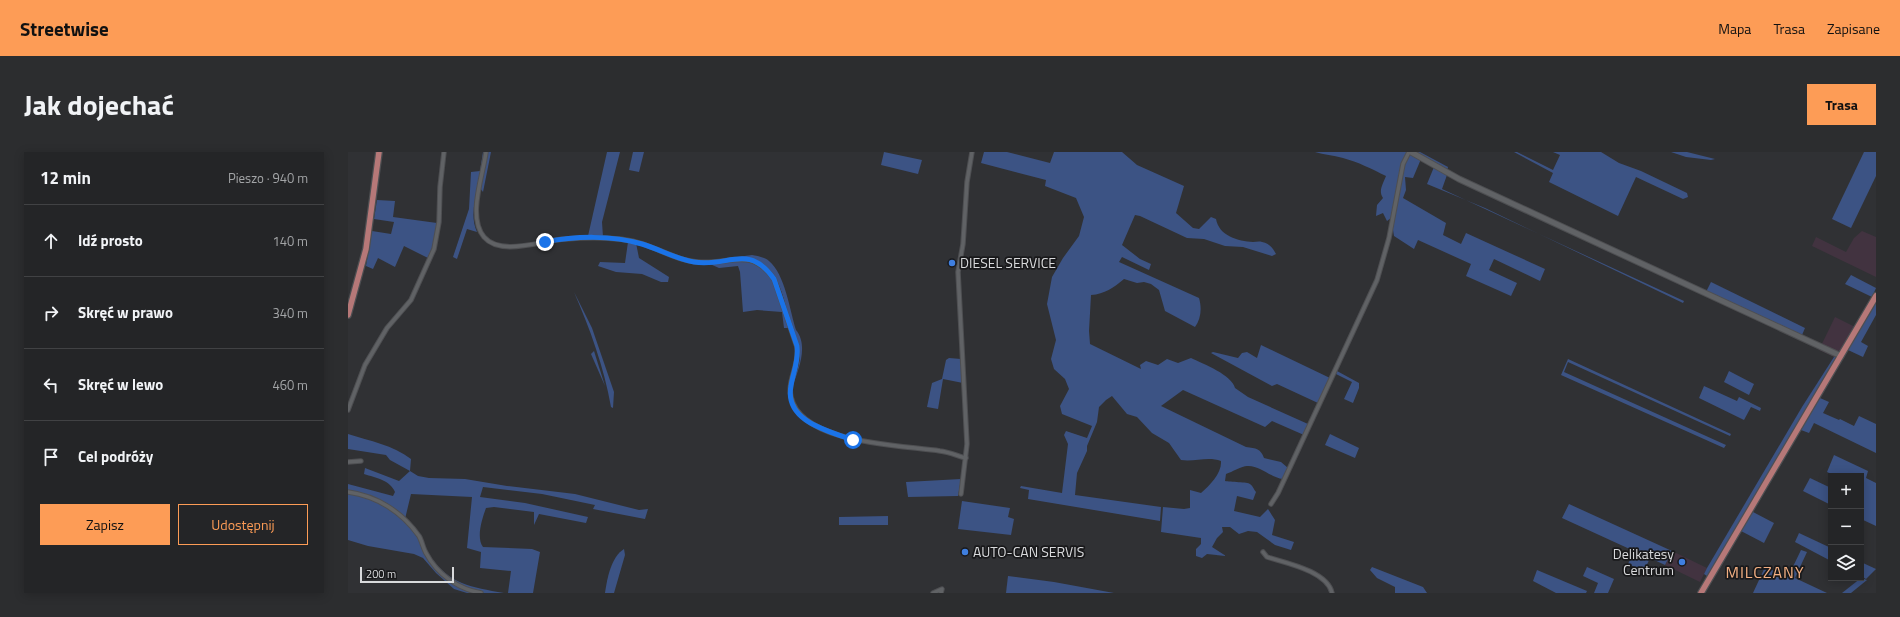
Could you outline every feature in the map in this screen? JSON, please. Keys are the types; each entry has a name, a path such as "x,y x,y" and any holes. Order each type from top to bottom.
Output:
{"main road":[{"path":"348,315 366,249 379,152"},
{"path":"1701,593 1876,296"}],"street":[{"path":"348,410 365,365 387,328 411,300 434,249 439,222 440,187 444,152"},
{"path":"486,152 476,216 480,231 490,242 507,247 565,239 625,240 644,244 693,262 740,259 758,262 769,271 774,279 797,346 798,358 790,392 794,406 802,418 859,441 942,451 966,458"},
{"path":"961,494 966,458 966,405 958,272 963,244 967,182 972,152"},
{"path":"1271,504 1278,493 1377,280 1389,238 1403,164 1410,152 1459,180 1841,356"},
{"path":"348,462 361,461"},
{"path":"348,492 388,505 418,535 430,560 444,576 459,586 481,593"},
{"path":"1263,552 1267,557 1312,572 1328,583 1332,593"},
{"path":"932,593 942,589 941,593"}],"shaded area":[{"path":"483,152 491,152 483,192 478,185 473,215 477,232 467,229 457,259 453,257 469,209 471,172 480,171"},
{"path":"607,152 620,152 602,222 603,237 588,236"},
{"path":"633,152 644,152 639,172 629,170"},
{"path":"884,152 922,160 918,174 881,165"},
{"path":"984,152 1007,152 1050,163 1054,152 1122,152 1137,165 1184,186 1176,213 1193,228 1199,229 1211,217 1216,219 1221,230 1235,239 1260,242 1269,245 1272,248 1276,254 1272,256 1243,247 1225,246 1204,239 1187,238 1135,215 1122,245 1140,259 1151,264 1149,270 1122,257 1119,262 1199,298 1201,309 1199,320 1195,327 1165,311 1159,290 1151,284 1144,282 1137,283 1124,279 1109,290 1091,295 1089,331 1090,344 1141,369 1140,365 1146,361 1158,365 1167,359 1178,363 1191,358 1223,374 1233,383 1235,388 1248,397 1308,424 1304,435 1272,421 1265,427 1183,390 1161,406 1246,447 1258,450 1264,458 1281,462 1288,468 1283,479 1256,467 1245,466 1226,474 1225,481 1249,483 1251,485 1256,492 1253,500 1237,496 1234,511 1260,517 1268,509 1275,520 1272,535 1294,542 1291,550 1275,545 1257,532 1248,531 1239,534 1230,527 1222,527 1223,532 1217,538 1212,547 1226,556 1207,554 1202,558 1196,556 1196,549 1201,544 1201,538 1161,532 1163,507 1184,509 1190,508 1190,490 1201,493 1212,483 1220,470 1221,461 1211,459 1181,460 1169,443 1152,433 1137,417 1127,414 1112,396 1099,407 1097,422 1087,446 1087,451 1077,473 1075,495 1161,507 1160,521 1028,499 1029,490 1020,488 1021,486 1062,493 1068,444 1064,435 1066,431 1087,438 1092,426 1062,414 1060,406 1069,389 1065,379 1054,369 1051,359 1056,340 1047,304 1052,277 1063,258 1079,236 1084,217 1076,198 1045,186 1046,180 981,163"},
{"path":"1315,152 1408,152 1421,159 1413,178 1405,177 1406,190 1403,198 1446,223 1443,235 1461,244 1466,233 1545,269 1540,281 1494,259 1489,270 1517,283 1511,296 1466,276 1471,264 1418,240 1414,249 1394,236 1391,218 1387,221 1383,213 1376,216 1377,205 1383,198 1381,190 1386,176 1349,160"},
{"path":"1415,152 1420,152 1448,167 1447,171"},
{"path":"1514,152 1517,152 1553,170 1560,155 1553,152 1601,152 1619,163 1641,171 1687,193 1688,197 1683,199 1636,177 1618,216 1549,182 1553,173"},
{"path":"1671,152 1687,152 1715,159 1711,160 1686,157"},
{"path":"1864,152 1876,152 1876,176 1851,228 1832,219"},
{"path":"1434,167 1447,175 1442,189 1467,200 1427,184"},
{"path":"377,200 395,201 393,217 437,223 433,248 428,258 404,246 395,267 378,258 373,269 366,266 372,231 391,234 394,222 374,219"},
{"path":"1467,200 1485,208 1538,233"},
{"path":"1862,231 1876,237 1876,277 1812,246 1816,237 1846,252 1854,238"},
{"path":"1538,233 1684,301 1683,303"},
{"path":"628,242 636,243 639,258 669,277 668,282 661,282 642,274 616,272 598,266 600,262 625,263"},
{"path":"752,255 767,260 775,267 783,284 796,330 800,336 802,343 801,359 792,388 800,359 798,343 791,326 784,298 776,279 761,264 737,257"},
{"path":"742,260 753,263 763,269 770,276 780,296 789,328 784,328 782,312 757,310 743,312 740,272 738,266 719,268 710,264"},
{"path":"1851,275 1876,288 1872,297 1845,284"},
{"path":"1711,282 1805,328 1802,335 1706,292"},
{"path":"574,292 592,328 614,392 613,408 611,407 605,377 596,348"},
{"path":"1876,303 1876,315 1861,342 1868,346 1863,357 1848,350"},
{"path":"1835,317 1855,327 1837,357 1819,350"},
{"path":"1261,345 1330,378 1318,403 1277,384 1272,386 1211,353 1213,352 1238,358 1242,353 1247,352 1257,358"},
{"path":"594,351 605,386 591,354"},
{"path":"1834,357 1837,357 1707,576 1704,574 1707,568 1802,407"},
{"path":"949,358 961,359 963,383 943,379 938,409 927,407 932,383 942,379 946,360"},
{"path":"1568,359 1731,434 1730,436 1568,362 1564,372 1726,445 1724,448 1561,375"},
{"path":"1337,371 1359,383 1359,388 1353,403 1344,399 1352,382 1336,374"},
{"path":"1729,371 1754,384 1749,395 1724,382"},
{"path":"1704,386 1737,401 1739,397 1761,408 1760,411 1751,407 1744,420 1699,398"},
{"path":"1820,398 1829,402 1823,413 1854,426 1859,416 1876,424 1876,453 1814,423 1809,433 1801,430"},
{"path":"348,434 381,444 404,454 411,459 410,471 390,460 386,455 348,449"},
{"path":"1330,434 1359,448 1355,458 1325,445"},
{"path":"1834,455 1868,471 1866,478 1876,483 1876,526 1864,520 1864,473 1827,472"},
{"path":"365,468 399,481 410,471 418,476 429,478 465,479 507,486 575,494 639,510 648,509 645,519 593,509 595,505 542,494 483,487 480,497 525,503 588,517 586,523 539,514 534,525 534,512 494,507 486,508 481,523 480,534 483,547 532,549 540,552 533,593 508,593 511,571 480,568 481,552 467,548 472,497 411,494 405,519 421,535 428,553 437,565 453,579 462,583 481,589 504,593 467,593 454,589 436,573 423,558 414,554 368,546 348,540 348,484 393,496 395,492 390,485 382,480 364,474"},
{"path":"1810,478 1828,487 1828,504 1803,491"},
{"path":"961,479 958,496 908,497 906,482"},
{"path":"962,501 1010,508 1008,517 1014,519 1011,535 958,529"},
{"path":"1569,504 1672,551 1665,565 1650,558 1644,571 1628,564 1634,551 1562,518"},
{"path":"1753,512 1774,523 1764,543 1741,531"},
{"path":"888,516 888,525 839,525 839,517"},
{"path":"1799,533 1828,547 1828,559 1795,542"},
{"path":"624,549 625,555 614,593 605,593 608,575 613,563 616,557"},
{"path":"1801,550 1807,552 1795,578 1827,593 1753,593 1765,567 1788,577"},
{"path":"1672,551 1707,568 1700,582 1665,565"},
{"path":"1864,563 1876,569 1866,579 1864,578"},
{"path":"1372,567 1423,587 1427,593 1395,593 1395,587 1377,578 1370,570"},
{"path":"1587,567 1614,579 1608,593 1594,593 1598,583 1583,576"},
{"path":"1537,570 1587,591 1586,593 1556,593 1533,581"},
{"path":"1008,576 1054,582 1114,593 1006,593"},
{"path":"1864,579 1867,580 1851,593 1842,593 1857,581 1864,581"}],"place":[{"name":"DIESEL SERVICE","path":"952,263"},
{"name":"AUTO-CAN SERVIS","path":"965,552"},
{"name":"Delikatesy Centrum","path":"1682,562"}],"district":[{"name":"MILCZANY","path":"1765,572"}],"route":[{"path":"545,242 581,238 625,240 644,244 693,262 703,263 746,259 758,262 769,271 779,289 797,346 798,358 790,387 792,402 796,411 807,422 853,440"}]}
